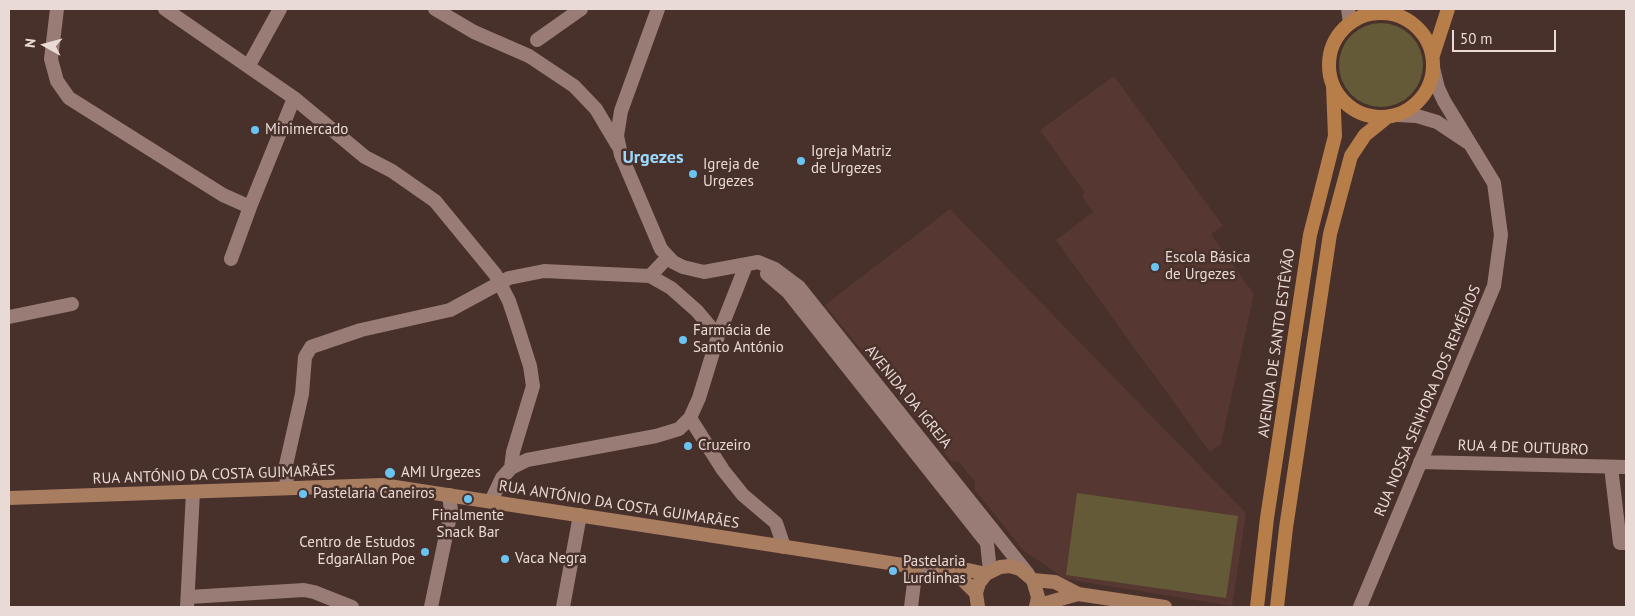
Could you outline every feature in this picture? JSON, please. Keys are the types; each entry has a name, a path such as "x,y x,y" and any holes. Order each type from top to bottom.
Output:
{"main road":[{"path":"1386,9 1350,23 1332,47 1329,66 1334,86 1340,97 1359,112 1392,116"},
{"path":"1278,607 1286,528 1333,218 1351,156 1365,135 1392,116 1411,108 1422,97 1430,83 1433,61 1448,9"},
{"path":"1370,14 1393,14 1414,24 1428,41 1433,61"},
{"name":"AVENIDA DE SANTO ESTÊVÃO","path":"1257,607 1268,518 1310,234 1334,136 1334,86"},
{"name":"RUA ANTÓNIO DA COSTA GUIMARÃES","path":"9,498 382,485 916,567"},
{"path":"978,607 976,593 979,583 988,572 1000,567 1010,566 1031,578 1055,582 1078,594 1165,607"},
{"path":"940,570 988,572"},
{"name":"RUA ANTÓNIO DA COSTA GUIMARÃES","path":"940,570 962,579 976,593"},
{"path":"1031,578 1038,597 1036,607 1078,594"}],"street":[{"path":"57,9 51,59 57,80 69,98 223,195 250,207"},
{"path":"165,9 249,65 294,98 365,157 392,171 435,201 500,282 530,366 533,386 510,468"},
{"path":"249,65 280,9"},
{"path":"434,9 474,32 529,56 574,86 596,109 618,146 653,233 668,257 650,276"},
{"path":"537,40 581,9"},
{"path":"618,146 618,128 621,111 658,9"},
{"path":"1348,9 1350,23"},
{"name":"RUA NOSSA SENHORA DOS REMÉDIOS","path":"1360,607 1494,286 1501,235 1494,183 1444,101 1438,88 1433,61"},
{"path":"231,259 294,98"},
{"path":"596,109 608,112 621,111"},
{"name":"RUA NOSSA SENHORA DOS REMÉDIOS","path":"1392,116 1417,116 1437,122 1474,148"},
{"name":"AVENIDA DA IGREJA","path":"668,257 683,267 694,271 713,272 758,262 786,276 800,287 1031,578"},
{"path":"491,501 502,478 510,468 528,460 656,436 679,429 690,418 699,398 718,336 746,265"},
{"name":"AVENIDA DA IGREJA","path":"746,265 772,277 788,292 987,543 988,572"},
{"path":"287,488 286,464 302,394 305,356 311,347 361,330 450,310 465,304 500,282 544,271 650,276 671,288 697,311 718,336"},
{"path":"9,317 72,304"},
{"path":"690,418 723,470 743,495 776,523 784,547"},
{"name":"RUA 4 DE OUTUBRO","path":"1420,462 1626,467"},
{"path":"1611,467 1620,543 1626,542"},
{"path":"193,492 188,602 304,590 352,607"},
{"path":"431,607 451,511 449,495"},
{"path":"563,607 580,515"},
{"path":"911,607 916,567"},
{"name":"RUA ANTÓNIO DA COSTA GUIMARÃES","path":"916,567 940,570"}],"shaded area":[{"path":"1381,23 1397,26 1411,35 1420,49 1423,65 1420,81 1411,95 1397,104 1381,107 1365,104 1351,95 1342,81 1339,65 1342,49 1351,35 1365,26"},
{"name":"Escola Básica de Urgezes","path":"1114,76 1223,226 1211,234 1254,294 1221,444 1210,452 1056,240 1093,212 1082,196 1085,193 1040,130"},
{"path":"950,209 1246,513 1232,606 1065,579 1023,550 975,490 975,482 959,462 951,461 825,305"},
{"path":"1077,493 1238,516 1226,598 1066,575"}],"place":[{"name":"Minimercado","path":"255,130"},
{"name":"Igreja Matriz de Urgezes","path":"801,161"},
{"name":"Igreja de Urgezes","path":"693,174"},
{"name":"Escola Básica de Urgezes","path":"1155,267"},
{"name":"Farmácia de Santo António","path":"683,340"},
{"name":"Cruzeiro","path":"688,446"},
{"name":"AMI Urgezes","path":"390,473"},
{"name":"Pastelaria Caneiros","path":"303,494"},
{"name":"Finalmente Snack Bar","path":"468,499"},
{"name":"Centro de Estudos EdgarAllan Poe","path":"425,552"},
{"name":"Vaca Negra","path":"505,559"},
{"name":"Pastelaria Lurdinhas","path":"893,571"}],"district":[{"name":"Urgezes","path":"653,158"}]}
